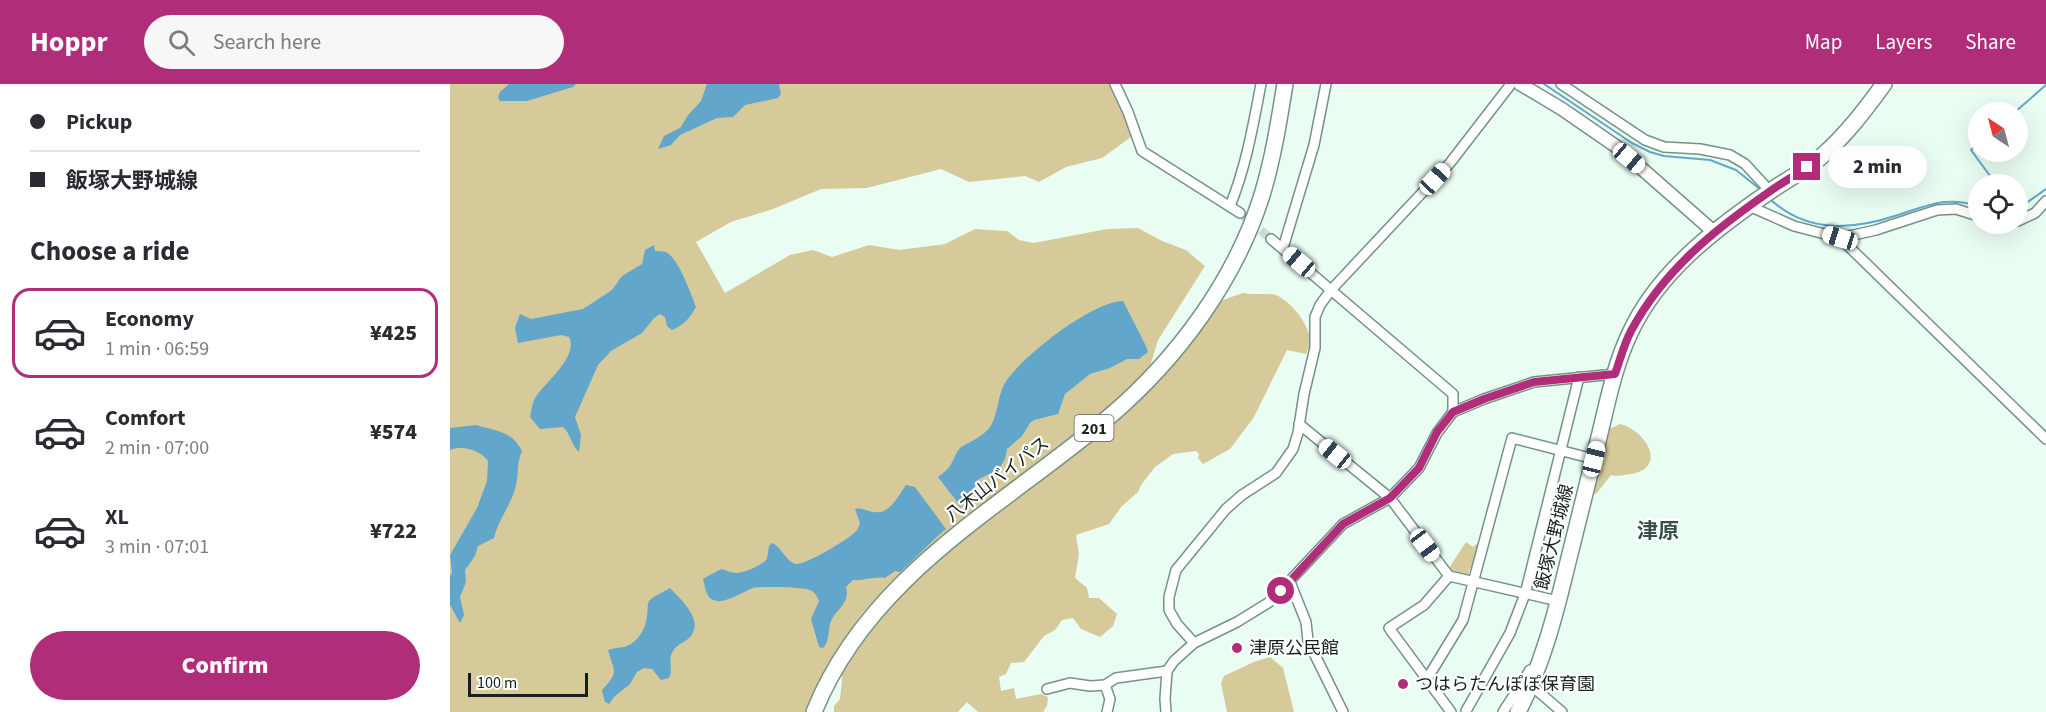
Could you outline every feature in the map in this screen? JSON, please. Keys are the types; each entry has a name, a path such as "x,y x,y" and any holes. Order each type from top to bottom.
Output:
{"main road":[{"name":"八木山バイパス","path":"814,712 820,695 841,656 874,612 905,578 956,535 1109,417 1147,382 1202,314 1244,241 1262,196 1275,144 1285,84"},
{"name":"飯塚大野城線","path":"1518,712 1532,686 1554,622 1615,374 1630,332 1654,293 1677,266 1714,232 1820,157 1844,135 1884,84"}],"street":[{"path":"1115,84 1142,151 1240,213"},
{"path":"1230,206 1248,156 1260,84"},
{"path":"1283,248 1314,145 1326,84"},
{"path":"1194,643 1177,624 1169,610 1169,597 1176,570 1226,509 1242,495 1276,473 1293,449 1315,348 1315,317 1320,305 1331,290 1450,163 1511,84"},
{"path":"1520,84 1562,109 1617,147 1714,232"},
{"path":"1561,84 1645,140 1664,147 1700,149 1730,155 1745,164 1759,199 1794,226 1840,238 1876,230 1937,210 1956,210 1968,213"},
{"path":"2028,216 2035,213 2046,201"},
{"path":"1840,238 2046,439"},
{"path":"1271,239 1453,394 1453,412"},
{"path":"1166,712 1167,670 1174,661 1194,643 1237,622 1271,601 1343,524 1390,498 1419,468 1437,432 1453,412 1534,382 1615,374"},
{"path":"1466,712 1510,633 1525,594 1579,377"},
{"path":"1299,424 1390,498 1449,576 1558,601"},
{"path":"1427,679 1463,620 1512,438 1594,459"},
{"path":"1449,576 1424,605 1389,628 1451,712"},
{"path":"1290,582 1306,622 1308,641 1343,712"},
{"path":"1503,712 1526,677 1554,622"},
{"path":"1047,689 1070,683 1090,686 1105,685 1116,678 1167,670"},
{"path":"1105,685 1110,699 1107,712"},
{"path":"1532,686 1562,712"}],"shaded area":[{"path":"450,84 1110,84 1124,111 1131,137 1102,158 1066,167 1039,182 1025,176 969,182 941,169 867,188 821,189 773,209 731,222 696,242 725,293 790,255 813,250 832,257 869,245 899,250 945,244 975,229 1007,231 1019,240 1034,243 1107,229 1138,228 1162,241 1186,250 1205,266 1158,340 1148,373 1096,421 935,545 893,582 861,615 812,695 807,712 450,712"},
{"path":"1243,293 1276,295 1288,303 1305,323 1308,331 1310,345 1306,354 1287,350 1254,417 1230,449 1203,464 1196,451 1173,454 1155,467 1138,492 1122,506 1109,524 1076,535 1079,554 1075,578 1087,588 1089,598 1099,598 1117,614 1113,626 1100,637 1081,629 1073,618 1062,620 1055,630 1044,636 1024,662 1011,663 1006,674 999,677 1001,691 1014,688 1016,699 1041,694 1048,697 1047,706 1043,712 978,712 967,702 958,712 834,712 834,706 840,699 841,668 853,649 910,582 954,548 965,535 1066,458 1217,302"},
{"path":"1620,424 1638,434 1645,441 1651,458 1649,465 1642,471 1618,476 1611,475 1596,494 1592,492 1607,430"},
{"path":"1480,541 1468,576 1447,571 1466,542 1473,547"},
{"path":"1270,657 1283,668 1294,712 1227,712 1221,683 1224,676"}],"water":[{"path":"509,84 576,84 573,87 527,101 500,101 498,98 500,92"},
{"path":"707,84 779,84 781,94 778,98 745,105 733,117 717,118 680,135 671,145 658,149 664,136 680,128 701,101"},
{"path":"654,245 655,251 665,252 675,260 696,307 686,321 672,330 667,326 665,317 660,314 642,333 611,351 598,365 575,417 581,435 579,452 563,427 540,429 530,417 535,398 560,369 569,353 571,345 569,337 561,335 518,343 515,328 520,314 531,319 583,309 612,290 622,276 642,264 645,250"},
{"path":"1123,301 1148,352 1139,359 1127,359 1110,368 1090,374 1065,394 1058,414 1030,423 1022,436 1007,449 1005,459 999,469 979,479 968,500 960,508 938,477 948,468 960,448 990,427 1001,391 1007,380 1028,357 1060,331 1095,310 1110,303"},
{"path":"476,425 508,436 518,444 522,451 515,489 494,538 478,546 475,556 465,570 466,582 460,597 464,615 460,623 450,605 450,576 452,573 450,555 477,508 487,481 488,461 481,454 471,450 460,448 450,450 450,428"},
{"path":"906,485 915,487 946,529 900,572 895,571 885,578 853,580 846,587 846,598 831,621 827,641 823,648 819,647 811,619 819,601 816,594 810,590 757,587 722,601 713,600 707,594 703,579 721,569 736,573 757,566 767,559 769,546 772,543 796,564 826,551 857,530 860,523 855,509 885,511 893,504"},
{"path":"670,588 689,610 695,623 691,636 671,654 669,678 661,680 652,669 644,668 637,672 630,684 609,704 605,702 602,690 614,671 608,650 628,646 637,639 645,624 649,601"}],"waterway":[{"path":"1544,84 1632,143 1650,152 1664,156 1710,160 1736,170 1761,190"},
{"path":"2026,102 2046,85"},
{"path":"1980,162 1989,174"},
{"path":"2028,202 2046,189"},
{"path":"1769,198 1783,210 1798,218 1830,226 1864,224 1938,203 1968,203"}],"tunnel":[{"path":"1240,213 1271,239"}],"place":[{"name":"津原公民館","path":"1237,648"},
{"name":"つはらたんぽぽ保育園","path":"1403,684"}],"district":[{"name":"津原","path":"1658,531"}],"route":[{"path":"1281,591 1343,524 1390,498 1419,468 1437,432 1453,412 1534,382 1615,374 1630,332 1654,293 1677,266 1714,232 1807,167"}]}
